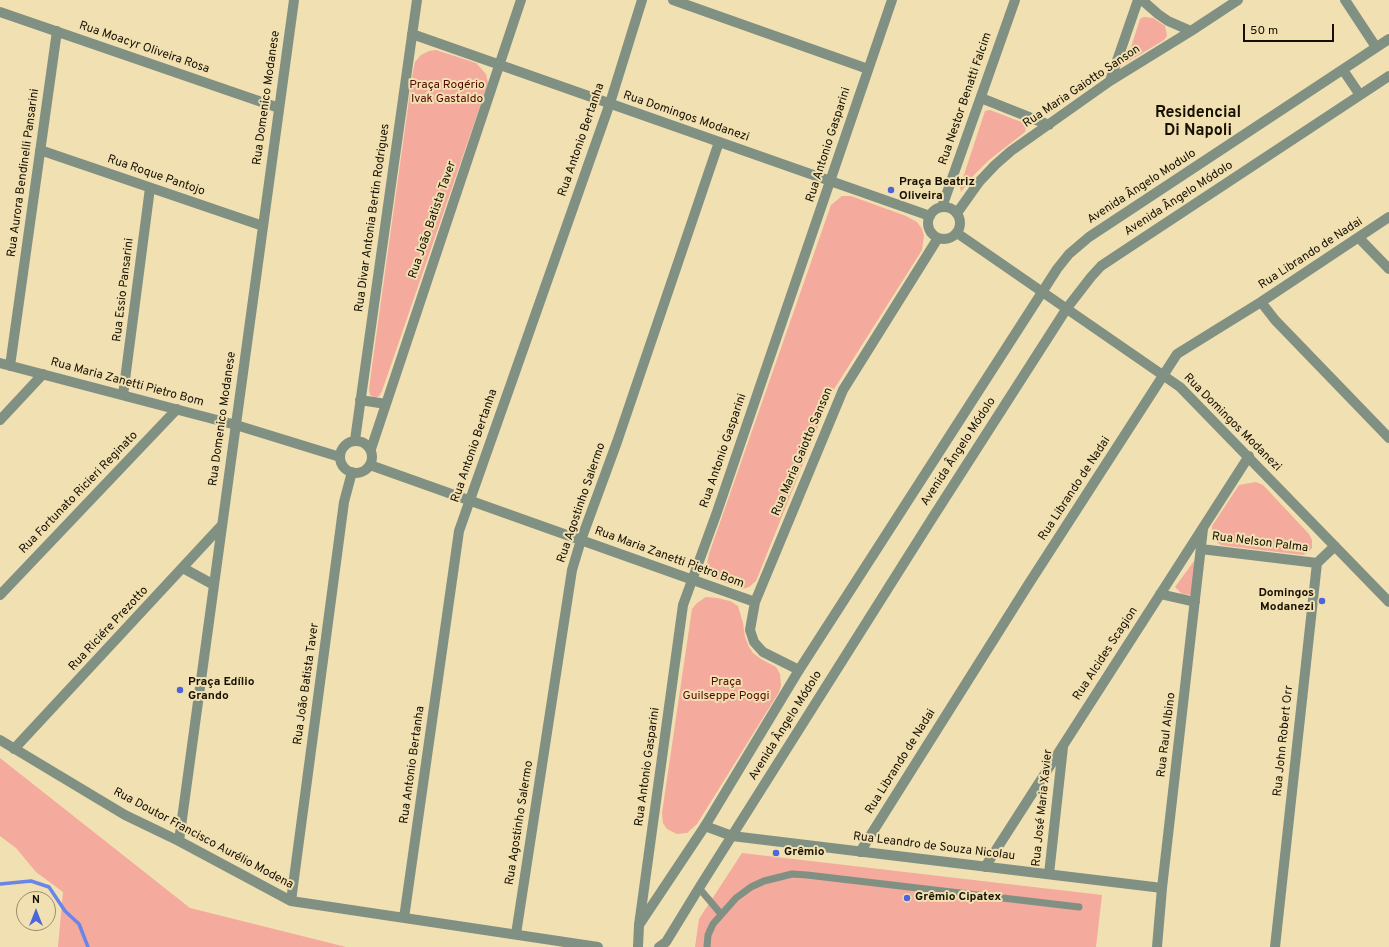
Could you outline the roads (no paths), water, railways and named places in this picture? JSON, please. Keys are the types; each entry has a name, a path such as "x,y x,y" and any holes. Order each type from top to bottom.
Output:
{"street":[{"name":"Rua Domenico Modanese","path":"179,841 294,0"},
{"name":"Rua Divar Antonia Bertin Rodrigues","path":"355,440 416,0"},
{"name":"Rua João Batista Taver","path":"370,449 521,0"},
{"name":"Rua Antonio Bertanha","path":"404,918 459,531 610,103 642,0"},
{"path":"673,0 868,69"},
{"name":"Rua Antonio Gasparini","path":"639,925 683,605 892,0"},
{"name":"Rua Nestor Benatti Falcim","path":"942,207 1015,0"},
{"path":"1110,81 1138,0"},
{"path":"1142,0 1168,21 1191,31"},
{"name":"Rua Maria Gaiotto Sanson","path":"956,213 979,182 995,165 1110,81 1238,0"},
{"path":"1345,0 1376,47"},
{"name":"Rua Moacyr Oliveira Rosa","path":"0,12 279,108"},
{"name":"Rua Aurora Bendinelli Pansarini","path":"5,364 40,150 57,31"},
{"name":"Rua Domingos Modanezi","path":"412,34 930,216"},
{"name":"Avenida Ângelo Modulo","path":"1041,292 1069,254 1089,237 1389,39"},
{"path":"1343,70 1360,95"},
{"name":"Avenida Ângelo Módolo","path":"659,947 666,942 937,511 1067,308 1091,277 1101,266 1389,76"},
{"path":"980,98 1049,125"},
{"name":"Rua Agostinho Salermo","path":"516,934 572,570 581,540 617,442 719,142"},
{"name":"Rua Roque Pantojo","path":"40,150 263,226"},
{"name":"Rua Essio Pansarini","path":"123,395 150,188"},
{"path":"942,207 956,213 960,223 957,233 948,239 938,238 930,231 928,226 930,216 933,212 942,207"},
{"name":"Rua Librando de Nadai","path":"860,852 1028,585 1177,354 1261,302 1389,217"},
{"name":"Rua Domingos Modanezi","path":"957,233 1180,387 1249,456 1389,602"},
{"name":"Rua Maria Gaiotto Sanson","path":"799,670 763,652 754,642 750,630 756,602 843,390 938,238"},
{"path":"1359,238 1389,268"},
{"name":"Avenida Ângelo Módolo","path":"639,925 704,826 799,670 907,504 1041,292"},
{"path":"1261,302 1275,320 1389,438"},
{"name":"Rua Maria Zanetti Pietro Bom","path":"5,364 236,424 340,457"},
{"path":"0,420 43,374"},
{"path":"360,400 386,404"},
{"name":"Rua Fortunato Ricieri Reginato","path":"0,595 177,409"},
{"path":"355,440 364,442 370,449 372,460 370,465 362,472 352,472 343,467 340,457 342,448 346,444 355,440"},
{"name":"Rua Alcides Scagion","path":"985,867 1249,456"},
{"name":"Rua Maria Zanetti Pietro Bom","path":"370,465 756,602"},
{"name":"Rua João Batista Taver","path":"291,901 344,502 352,472"},
{"name":"Rua Riciére Prezotto","path":"14,749 222,526"},
{"name":"Rua Raul Albino","path":"1157,947 1162,888 1203,527"},
{"path":"1317,563 1335,546"},
{"name":"Rua Nelson Palma","path":"1201,549 1317,563"},
{"name":"Rua John Robert Orr","path":"1275,947 1317,563"},
{"path":"183,568 214,585"},
{"path":"1160,594 1195,602"},
{"name":"Rua Doutor Francisco Aurélio Modena","path":"0,740 124,814 179,841 291,901 598,947"},
{"name":"Rua José Maria Xavier","path":"1049,874 1063,744"},
{"name":"Rua Leandro de Souza Nicolau","path":"704,826 732,836 1162,888"},
{"path":"638,947 639,925"}],"lane":[{"path":"707,947 710,930 720,914 736,898 751,887 764,881 792,874 1079,908"},
{"path":"699,888 720,914"}],"waterway":[{"path":"0,884 31,881 49,887 65,911 79,924 88,947"}],"place":[{"name":"Praça Beatriz Oliveira","path":"891,190"},
{"name":"Domingos Modanezi","path":"1322,601"},
{"name":"Praça Edílio Grando","path":"180,690"},
{"name":"Grêmio","path":"776,853"},
{"name":"Grêmio Cipatex","path":"907,898"}],"district":[{"name":"Residencial Di Napoli","path":"1198,123"}],"park label":[{"name":"Praça Rogério Ivak Gastaldo","path":"447,93"},
{"name":"Praça Guilseppe Poggi","path":"726,690"}]}
